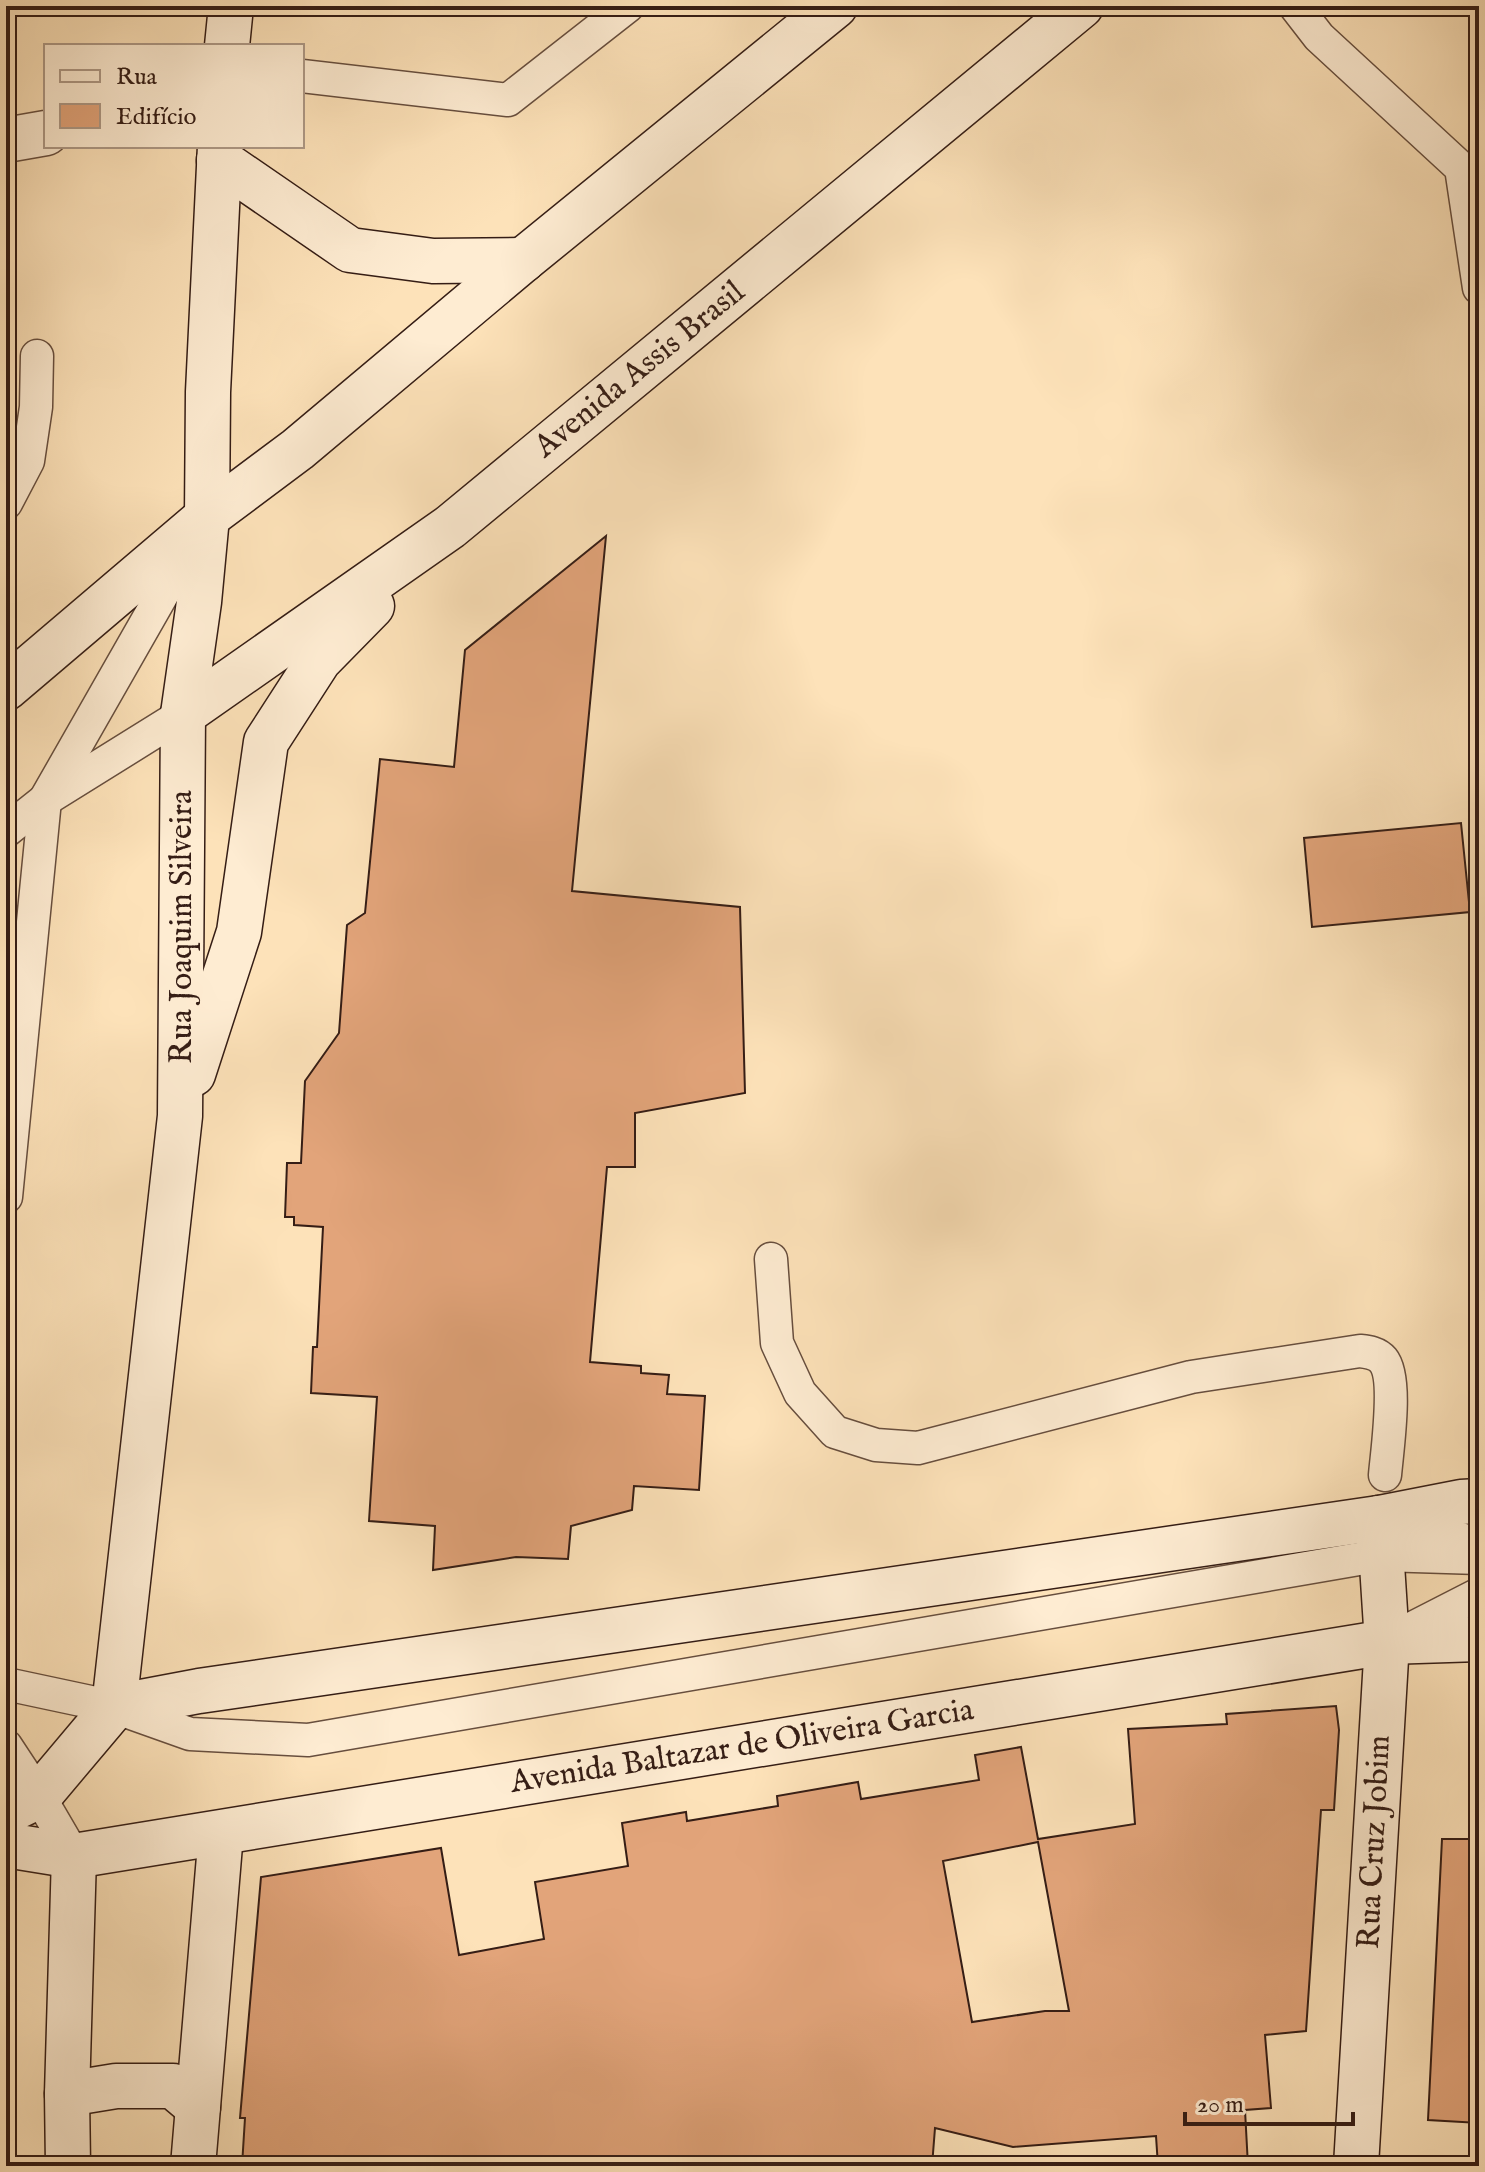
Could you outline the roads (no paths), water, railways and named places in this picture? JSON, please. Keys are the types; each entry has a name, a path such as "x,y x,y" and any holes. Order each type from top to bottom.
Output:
{"main road":[{"path":"227,44 231,6"},
{"path":"6,688 207,517 298,449 523,260 835,6"},
{"name":"Avenida Assis Brasil","path":"183,714 450,527 1081,6"},
{"path":"6,140 44,133"},
{"path":"220,153 350,250 433,261 523,260"},
{"name":"Rua Joaquim Silveira","path":"114,1707 180,1116 183,714 207,517 208,392 220,153"},
{"path":"180,1116 239,932 266,742 319,660 450,527"},
{"path":"22,1804 114,1707 215,1689 1381,1536 1461,1502 1479,1501"},
{"name":"Rua Cruz Jobim","path":"1356,2166 1387,1642 1381,1536"},
{"name":"Avenida Baltazar de Oliveira Garcia","path":"6,1845 74,1856 1387,1642 1479,1639"},
{"path":"193,2166 221,1833"},
{"path":"68,2166 74,1856"},
{"path":"67,2094 116,2086 173,2086 198,2107"}],"lane":[{"path":"304,76 508,100 628,6"},
{"path":"1295,6 1319,37 1457,161 1461,168 1479,288"},
{"path":"6,503 36,407 37,356"},
{"path":"6,1197 45,800 207,517"},
{"path":"6,831 45,800 183,714"},
{"path":"771,1259 777,1343 800,1393 835,1432 876,1445 918,1448 1191,1377 1360,1351 1374,1353 1384,1361 1389,1374 1391,1411 1385,1475"},
{"path":"1381,1536 1479,1558"},
{"path":"6,1684 114,1707 190,1734 308,1740 1381,1536 1479,1544"},
{"path":"1387,1642 1479,1594"},
{"path":"6,1746 22,1804 74,1856"}]}
